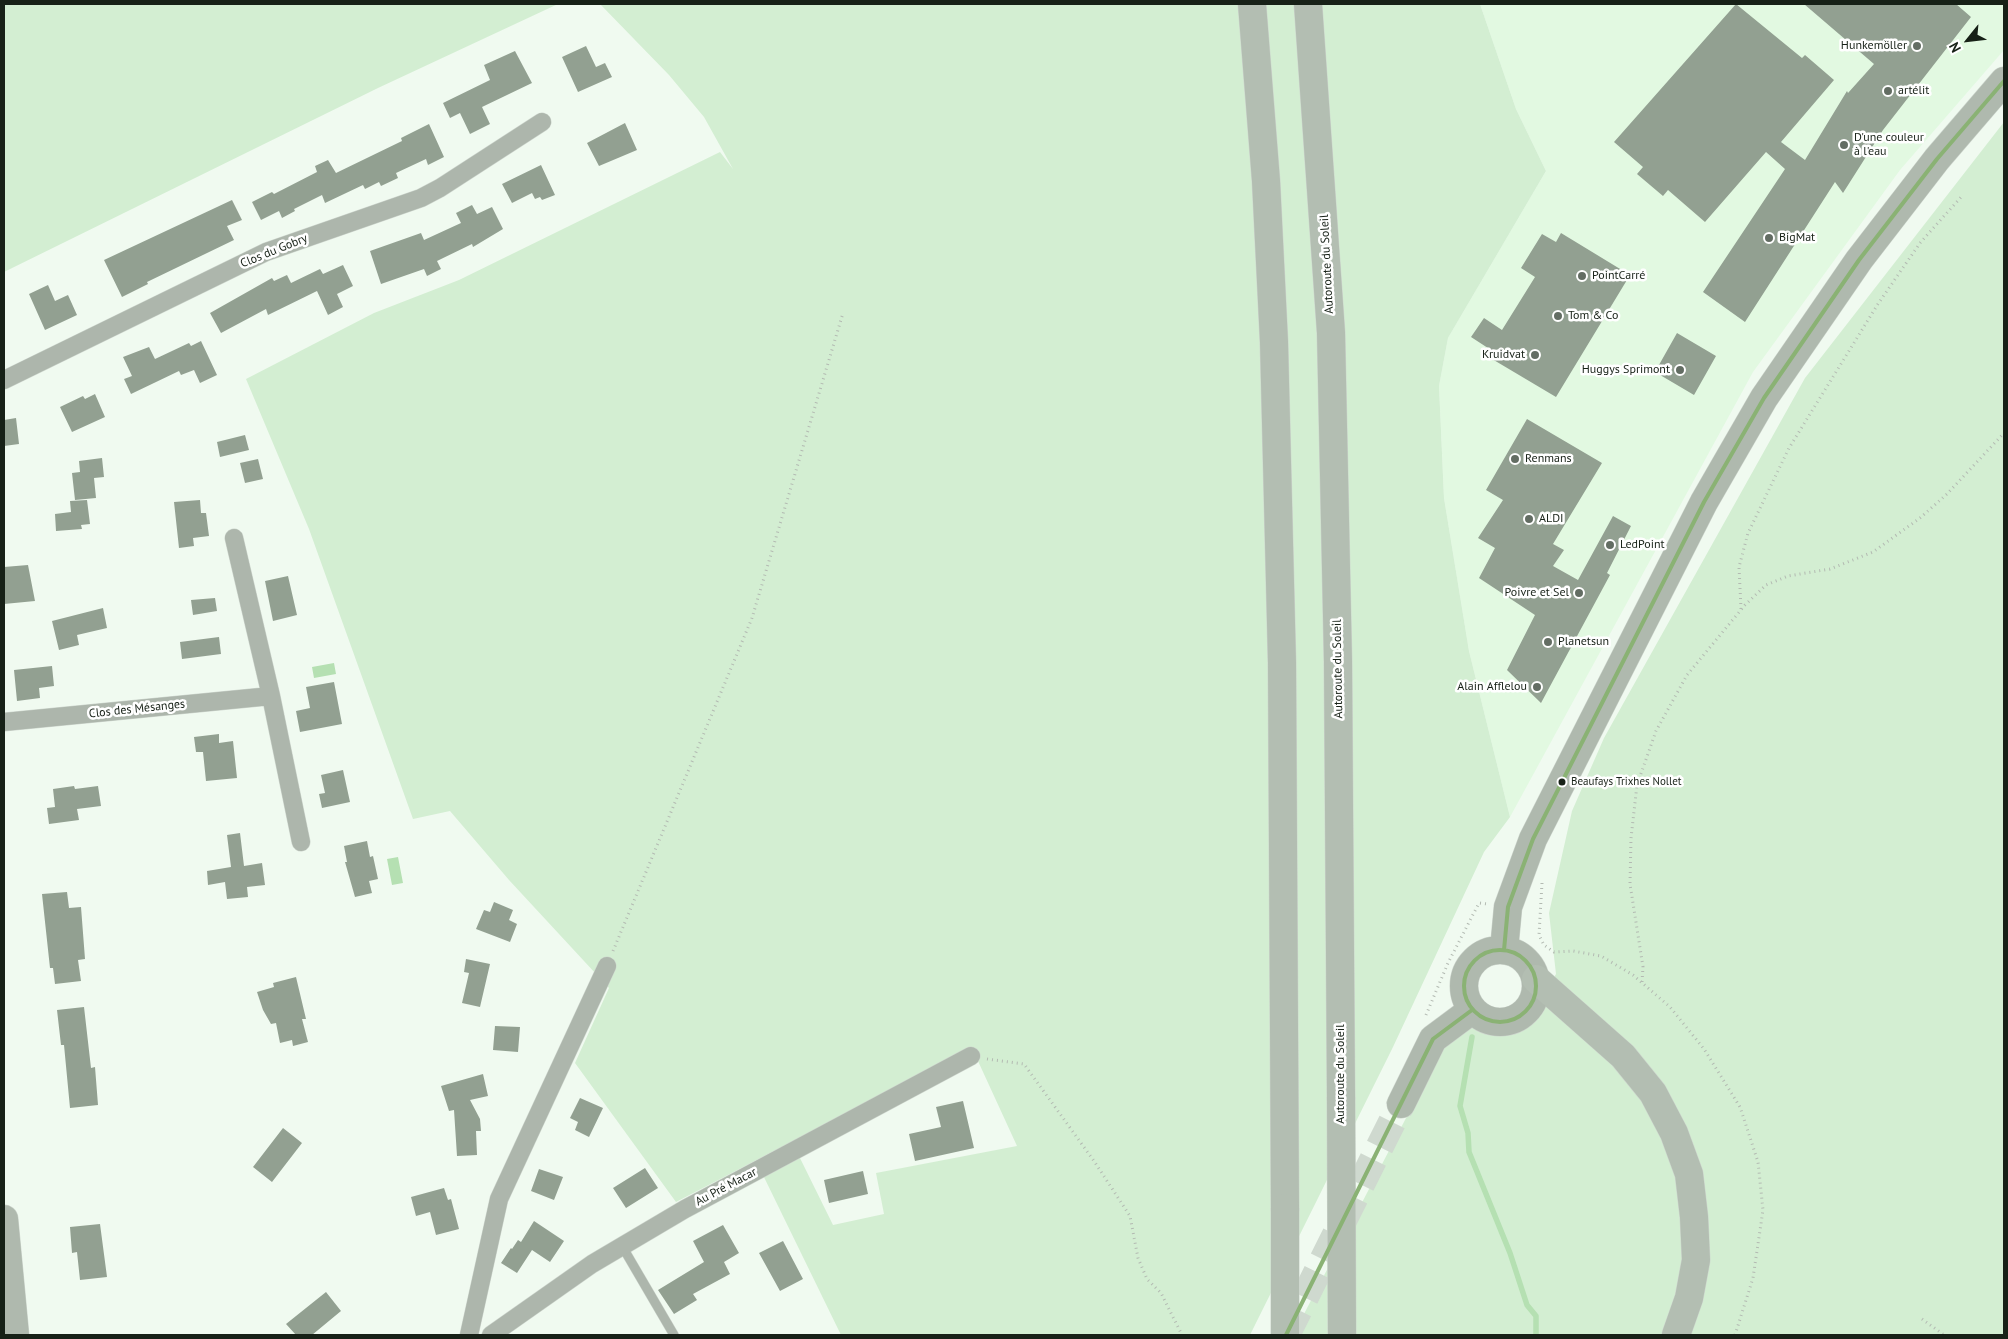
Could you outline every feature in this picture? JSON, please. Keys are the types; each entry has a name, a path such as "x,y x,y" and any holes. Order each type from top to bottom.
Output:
{"highway":[{"path":"1252,4 1266,181 1274,342 1282,663 1285,1335"},
{"name":"Autoroute du Soleil","path":"1308,4 1331,333 1338,662 1342,1335"},
{"path":"1536,979 1622,1056 1653,1093 1674,1133 1688,1174 1694,1217 1696,1260 1689,1298 1676,1335"}],"main road":[{"path":"1504,950 1508,908 1533,839 1704,502 1764,398 1859,260 1936,159 2004,81"},
{"path":"1504,950 1515,953 1525,959 1532,968 1536,979 1536,993 1531,1006 1516,1019 1496,1023 1483,1018 1472,1010 1466,999 1464,987 1466,975 1471,964 1480,956 1491,951 1504,950"},
{"path":"1401,1104 1432,1039 1472,1010"},
{"path":"4,1219 15,1335"}],"street":[{"name":"Clos du Gobry","path":"4,380 266,252 421,198 440,188 542,122"},
{"path":"234,538 271,696 301,842"},
{"name":"Clos des Mésanges","path":"4,722 271,696"},
{"path":"469,1335 499,1199 607,966"},
{"name":"Au Pré Macar","path":"491,1335 592,1264 685,1209 971,1056"}],"lane":[{"path":"622,1246 674,1335"}],"path":[{"path":"1741,609 1739,567 1748,533 1789,448 1878,304 1920,243 1962,196"},
{"path":"607,966 752,618 843,314"},
{"path":"1642,982 1643,966 1630,884 1630,838 1637,785 1656,731 1687,675 1741,609 1766,585 1788,576 1830,569 1873,552 1920,518 1947,494 2004,433"},
{"path":"1542,880 1539,935 1544,944 1554,952 1572,951 1601,956 1642,982 1670,1007 1704,1048 1740,1107 1758,1162 1763,1210 1753,1278 1735,1335"},
{"path":"1423,1022 1448,963 1479,903 1540,912"},
{"path":"971,1056 1024,1064 1094,1161 1130,1216 1138,1258 1147,1279 1161,1292 1182,1335"},
{"path":"1922,1319 1944,1335"}],"shaded area":[{"path":"4,4 558,4 378,88 4,272"},
{"path":"600,4 1480,4 1516,109 1546,171 1448,338 1439,386 1444,498 1469,651 1510,817 1484,852 1393,1047 1250,1335 841,1335 761,1171 797,1152 833,1225 884,1214 876,1173 1017,1146 972,1048 676,1202 575,1063 609,988 509,880 450,811 413,819 309,529 246,379 374,313 459,280 720,152 733,169 704,117 669,75"},
{"path":"1480,4 2004,4 2004,50 1900,170 1753,372 1510,817 1469,651 1444,498 1439,386 1448,338 1546,171 1516,109"},
{"path":"2004,122 2004,1335 1293,1335 1443,1047 1467,1025 1504,1029 1528,1018 1556,974 1549,913 1572,811 1604,738 1805,378"},
{"path":"334,663 336,674 314,678 312,667"},
{"path":"398,857 403,883 392,885 387,859"}],"building":[{"path":"1736,4 1802,58 1805,55 1834,80 1781,142 1805,160 1847,91 1848,93 1874,64 1804,4 1956,4 1971,17 1883,130 1843,193 1835,182 1745,322 1703,292 1785,169 1766,152 1705,222 1668,190 1663,196 1637,174 1643,167 1614,142"},
{"path":"586,46 596,67 605,63 612,77 578,92 562,57"},
{"path":"515,51 532,83 482,107 490,124 470,134 460,113 450,118 443,103 490,80 484,65"},
{"path":"625,123 637,150 599,166 587,143"},
{"path":"429,124 444,157 428,165 426,159 396,173 398,178 381,186 379,182 365,189 363,185 325,203 322,195 294,209 295,211 282,218 279,211 261,220 252,202 272,192 274,194 317,172 315,166 328,160 336,173 402,141 401,138"},
{"path":"541,165 555,195 542,200 540,197 535,199 532,193 512,203 502,184"},
{"path":"232,200 242,220 227,226 234,240 147,282 148,284 122,297 104,260"},
{"path":"472,205 477,214 492,207 503,229 473,247 472,244 437,261 441,269 427,276 424,269 381,284 370,251 421,233 424,240 461,223 456,213"},
{"path":"1561,233 1630,275 1556,397 1487,356 1491,350 1471,337 1484,318 1502,330 1535,277 1521,268 1542,234 1556,242"},
{"path":"343,265 353,286 337,294 343,307 328,315 317,291 268,315 266,309 221,333 210,313 272,278 274,281 287,275 291,283 320,269 323,274"},
{"path":"48,285 55,301 68,295 77,315 45,330 29,294"},
{"path":"1677,333 1716,356 1694,395 1655,372"},
{"path":"201,341 217,375 200,383 194,370 181,375 179,371 131,394 124,379 132,376 123,357 149,347 155,359 189,343 191,346"},
{"path":"95,394 105,417 72,432 60,407 83,396 85,399"},
{"path":"16,418 19,444 4,446 4,420"},
{"path":"1527,419 1602,463 1553,544 1564,550 1553,566 1578,580 1613,516 1631,526 1607,573 1610,575 1541,703 1507,670 1535,615 1479,578 1495,548 1478,538 1503,500 1486,490"},
{"path":"245,435 249,450 220,457 217,442"},
{"path":"102,458 104,477 94,478 96,498 75,500 72,473 80,472 79,461"},
{"path":"258,459 263,479 245,483 240,463"},
{"path":"87,500 90,524 81,525 82,529 56,531 55,514 71,512 70,501"},
{"path":"200,500 201,513 206,513 209,536 193,538 194,546 179,548 174,502"},
{"path":"28,565 35,601 4,604 4,567"},
{"path":"288,576 297,615 273,621 265,581"},
{"path":"215,598 217,611 193,615 191,600"},
{"path":"103,608 107,628 77,635 79,645 59,650 52,621"},
{"path":"219,637 221,654 182,659 180,642"},
{"path":"52,666 54,686 39,688 40,698 17,701 14,670"},
{"path":"334,682 342,724 300,732 296,711 310,708 306,687"},
{"path":"219,734 219,743 233,741 237,778 206,781 203,752 196,752 194,737"},
{"path":"343,770 350,802 322,808 319,794 325,793 321,775"},
{"path":"74,786 75,789 98,786 101,806 77,809 79,820 49,824 47,808 55,807 53,789"},
{"path":"240,833 244,866 262,863 265,885 247,887 248,897 227,899 225,882 208,885 207,871 231,867 227,835"},
{"path":"367,841 370,857 373,856 378,879 369,881 372,893 355,897 345,862 347,862 344,846"},
{"path":"67,892 69,908 81,907 85,959 78,960 81,981 55,984 53,968 50,968 42,894"},
{"path":"494,902 513,910 509,920 517,924 510,942 476,929 484,910 490,912"},
{"path":"466,959 490,964 480,1007 462,1003 469,973 464,972"},
{"path":"296,977 306,1019 302,1019 308,1042 293,1046 292,1040 280,1043 276,1023 271,1024 263,1010 257,992 274,987 273,983"},
{"path":"84,1007 91,1068 95,1067 98,1105 70,1108 64,1045 61,1045 57,1010"},
{"path":"495,1026 520,1027 518,1052 493,1050"},
{"path":"483,1074 488,1096 470,1100 480,1119 481,1131 476,1131 477,1155 457,1156 454,1110 449,1111 441,1086"},
{"path":"580,1098 603,1108 589,1137 575,1130 578,1122 570,1118"},
{"path":"963,1101 974,1148 915,1161 909,1134 941,1127 936,1107"},
{"path":"283,1128 302,1143 272,1182 253,1167"},
{"path":"645,1168 658,1188 626,1208 613,1188"},
{"path":"539,1169 563,1177 554,1200 531,1191"},
{"path":"863,1171 868,1194 829,1203 824,1180"},
{"path":"444,1188 448,1200 451,1199 459,1229 436,1235 430,1212 416,1216 411,1197"},
{"path":"534,1221 564,1241 550,1262 532,1250 517,1273 501,1263 518,1240 521,1242"},
{"path":"100,1224 107,1277 80,1280 77,1252 72,1253 70,1227"},
{"path":"723,1225 739,1253 724,1262 730,1274 693,1294 697,1300 674,1314 658,1290 704,1262 693,1241"},
{"path":"783,1241 803,1279 780,1291 759,1253"},
{"path":"326,1292 341,1311 312,1335 296,1335 286,1324"}],"waterway":[{"path":"1472,1037 1460,1106 1468,1133 1469,1152 1510,1253 1527,1305 1536,1316 1536,1335"}],"tunnel":[{"path":"1286,1335 1401,1104"}],"transit line":[{"path":"1504,950 1508,907 1533,839 1704,502 1764,398 1859,260 1937,159 2004,81"},
{"path":"1500,950 1514,953 1526,960 1533,972 1536,986 1533,1000 1526,1012 1514,1019 1500,1022 1486,1019 1474,1012 1467,1000 1464,986 1467,972 1474,960 1486,953 1500,950"},
{"path":"1286,1335 1433,1039 1472,1010"}],"place":[{"name":"Hunkemöller","path":"1917,46"},
{"name":"artélit","path":"1888,91"},
{"name":"D'une couleur à l'eau","path":"1844,145"},
{"name":"BigMat","path":"1769,238"},
{"name":"PointCarré","path":"1582,276"},
{"name":"Tom & Co","path":"1558,316"},
{"name":"Kruidvat","path":"1535,355"},
{"name":"Huggys Sprimont","path":"1680,370"},
{"name":"Renmans","path":"1515,459"},
{"name":"ALDI","path":"1529,519"},
{"name":"LedPoint","path":"1610,545"},
{"name":"Poivre et Sel","path":"1579,593"},
{"name":"Planetsun","path":"1548,642"},
{"name":"Alain Afflelou","path":"1537,687"},
{"name":"Beaufays Trixhes Nollet","path":"1562,782"}]}
